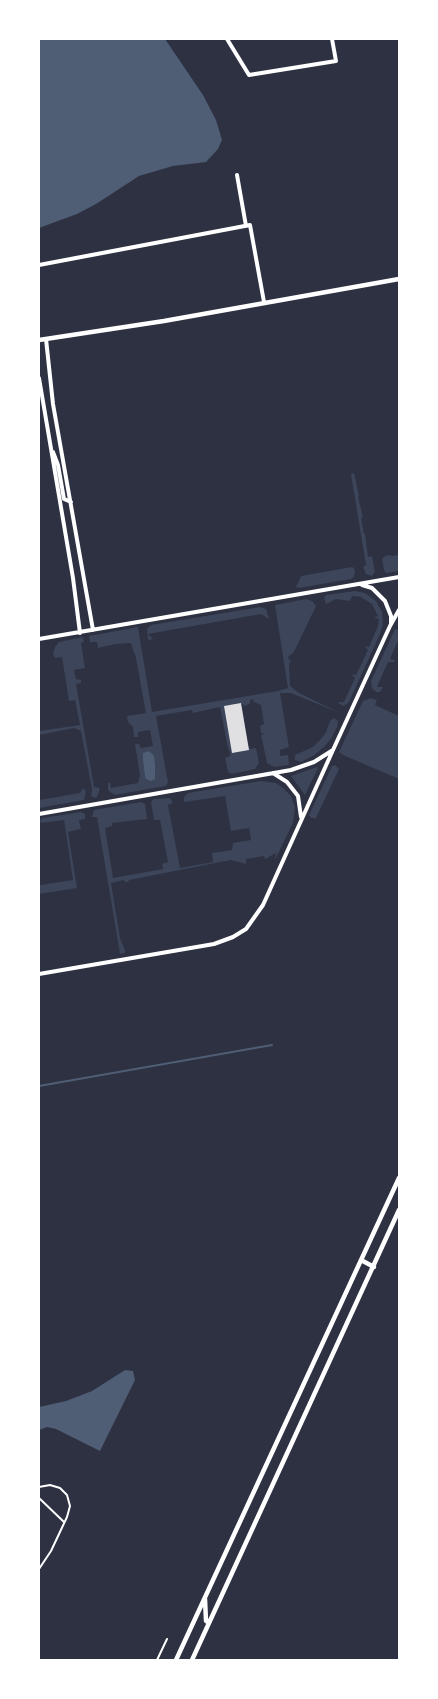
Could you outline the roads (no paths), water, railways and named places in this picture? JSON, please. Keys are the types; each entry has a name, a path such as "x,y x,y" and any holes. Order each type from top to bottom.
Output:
{"street":[{"path":"227,39 249,75 336,61 332,39"},
{"path":"237,175 246,226"},
{"path":"39,265 250,225 264,302"},
{"path":"39,340 164,321 399,279"},
{"path":"46,339 49,377 93,630"},
{"path":"39,378 73,578 80,632"},
{"path":"50,443 58,464 64,499 71,502"},
{"path":"39,639 399,577"},
{"path":"359,584 372,588 385,601 391,616 390,626"},
{"path":"39,974 214,944 240,933 256,916 263,904 301,818 399,610"},
{"path":"39,814 303,767 333,750"},
{"path":"273,773 287,782 298,796 301,818"},
{"path":"176,1660 399,1178"},
{"path":"192,1660 399,1210"},
{"path":"361,1260 374,1267"},
{"path":"205,1598 205,1614 208,1623"}],"lane":[{"path":"39,1486 55,1486 62,1490 67,1495 70,1506 51,1551 39,1569"},
{"path":"39,1498 64,1522"},
{"path":"158,1660 167,1639"}],"waterway":[{"path":"39,1086 272,1045"}]}
